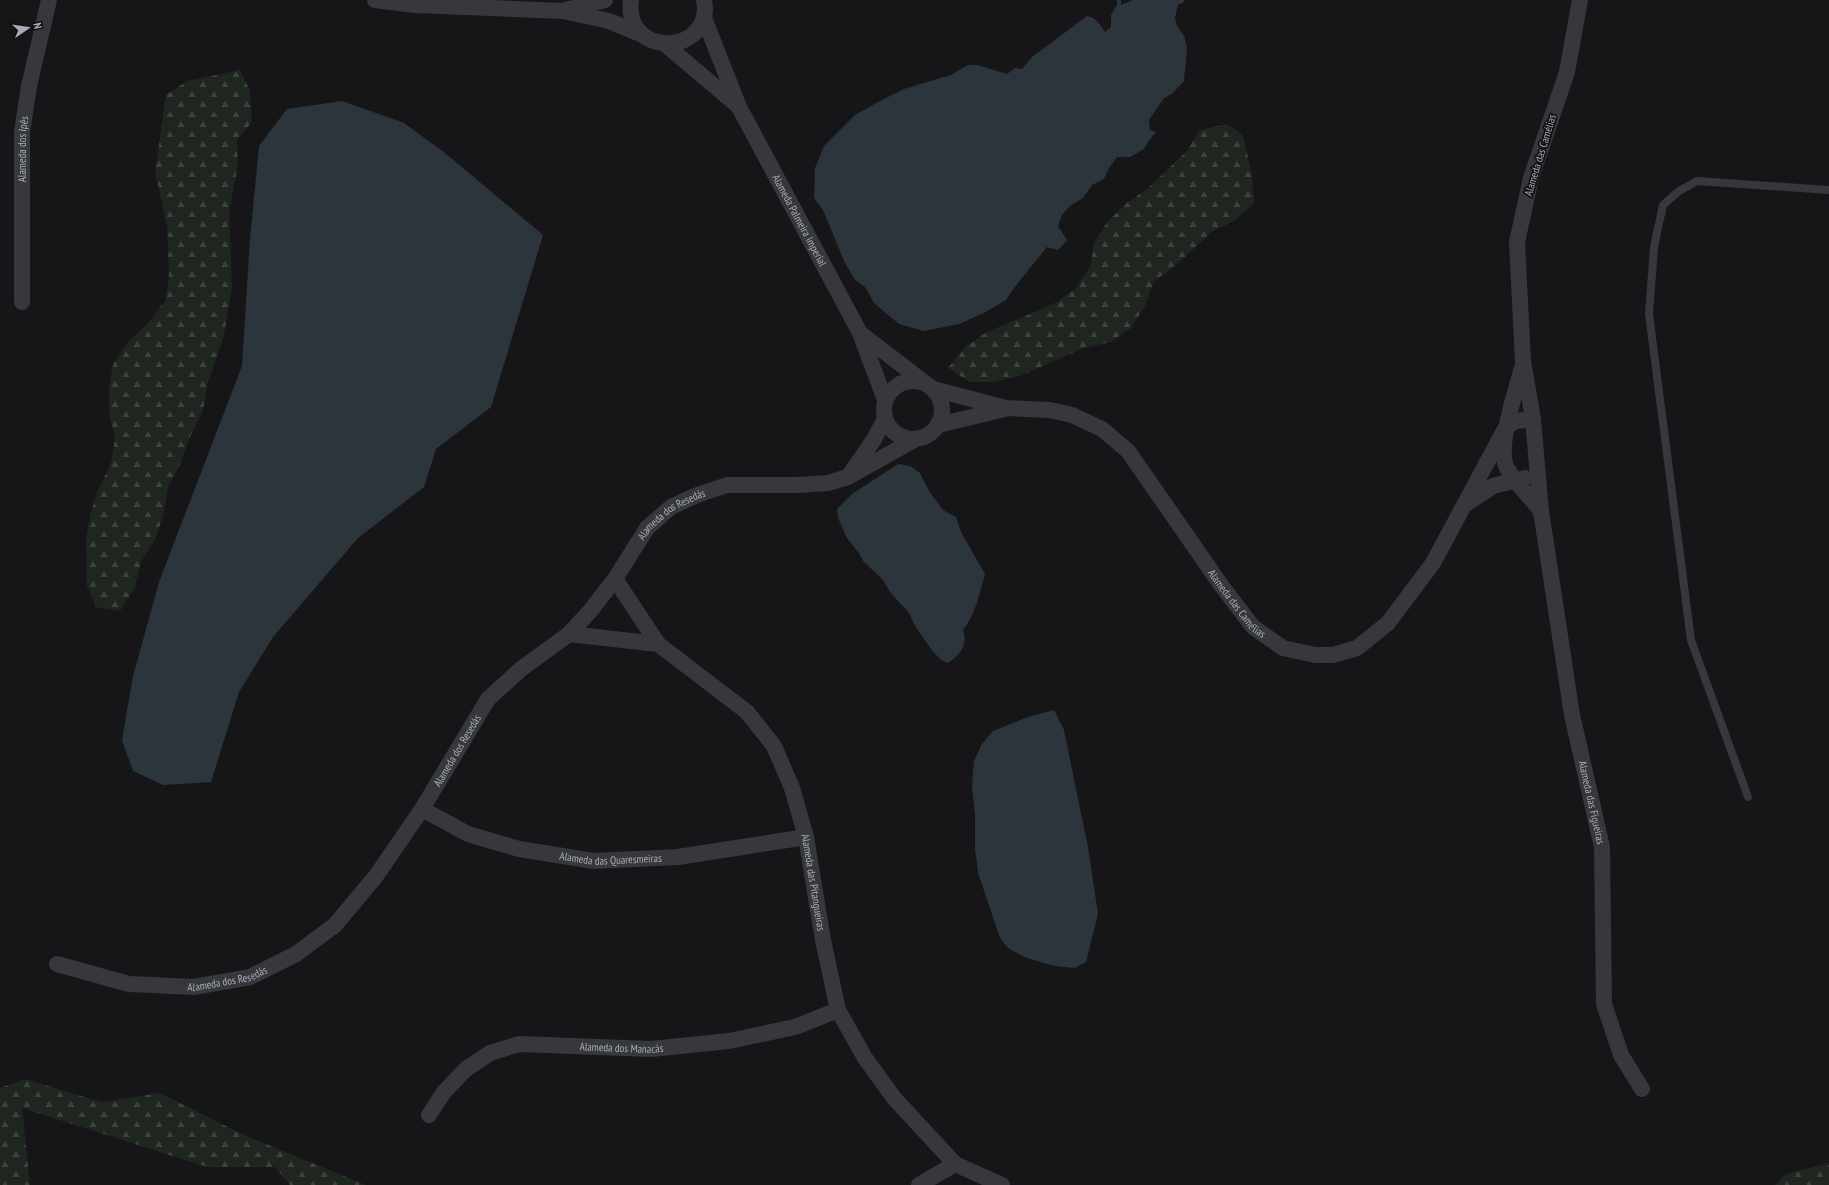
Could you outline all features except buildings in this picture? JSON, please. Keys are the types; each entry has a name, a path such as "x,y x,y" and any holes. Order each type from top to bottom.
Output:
{"street":[{"name":"Alameda dos Ipês","path":"22,302 22,132 29,86 49,0"},
{"path":"375,0 415,5 563,11 609,22 643,35 654,42 666,45 678,43 689,38 698,29 704,18 704,0"},
{"path":"563,11 605,0"},
{"path":"631,0 631,14 635,26 643,35"},
{"name":"Alameda das Camélias","path":"1538,474 1533,419 1523,361 1517,242 1531,178 1567,72 1580,0"},
{"path":"704,18 739,107"},
{"path":"666,45 739,107"},
{"name":"Alameda Palmeira Imperial","path":"739,107 860,333 885,400"},
{"path":"860,333 929,386 939,397 942,406 942,416 932,433 924,438 914,440 905,439 896,435 889,428 883,410 885,400 890,392 901,384 915,381 929,386 1006,408"},
{"name":"Alameda das Camélias","path":"1006,408 1050,410 1072,415 1102,429 1128,451 1221,585 1253,627 1282,648 1315,655 1333,656 1357,648 1388,623 1433,563 1506,427 1523,361"},
{"path":"938,425 1006,408"},
{"path":"848,477 873,441 885,419"},
{"path":"1533,419 1521,419 1512,422 1506,427 1504,461 1507,470 1541,511"},
{"name":"Alameda dos Resedás","path":"58,964 129,984 194,987 250,977 296,954 334,925 376,876 422,809 488,699 521,669 569,634 616,579 647,528 671,507 697,495 727,485 798,485 828,483 848,477 914,440"},
{"path":"1465,504 1493,486 1538,474"},
{"name":"Alameda das Figueiras","path":"1538,474 1541,511 1572,715 1602,847 1604,1004 1621,1055 1642,1089"},
{"name":"Alameda das Pitangueiras","path":"616,579 658,644 747,712 774,746 792,788 806,837 823,940 838,1010 865,1058 894,1098 955,1164 1002,1185"},
{"path":"569,634 658,644"},
{"name":"Alameda das Quaresmeiras","path":"422,809 468,834 497,843 519,849 594,861 678,857 806,837"},
{"name":"Alameda dos Manacás","path":"429,1115 444,1092 466,1069 490,1053 519,1044 651,1049 729,1041 795,1027 838,1010"},
{"path":"919,1185 955,1164"}],"lane":[{"path":"1748,797 1691,640 1649,314 1654,247 1663,205 1679,191 1697,181 1829,190"}],"green space":[{"path":"240,70 250,91 252,122 237,140 238,164 229,212 232,287 224,335 207,386 203,410 190,437 181,462 168,488 164,512 156,538 142,560 134,589 120,611 96,607 87,586 86,539 90,515 98,490 111,463 115,439 109,412 109,389 113,364 127,343 147,324 165,301 169,277 167,226 155,172 166,95 187,81"},
{"path":"1227,124 1243,135 1252,175 1254,203 1234,221 1213,231 1174,267 1154,281 1145,306 1131,328 1111,342 1084,348 1020,376 993,382 970,382 948,368 966,346 987,332 1055,303 1075,289 1090,267 1094,243 1108,221 1127,203 1147,189 1186,152 1200,130"},
{"path":"25,1079 102,1102 160,1093 242,1134 366,1185 290,1185 275,1167 207,1167 22,1108 30,1185 0,1185 0,1088"},
{"path":"1829,1163 1829,1185 1775,1185 1786,1174"}],"shaded area":[{"path":"1117,0 1121,0 1121,5 1133,0 1184,0 1184,2 1178,5 1175,18 1177,26 1184,36 1187,47 1184,81 1172,94 1164,98 1149,120 1150,130 1156,132 1144,149 1130,157 1117,157 1109,168 1104,179 1092,185 1083,198 1070,206 1062,215 1058,226 1067,240 1058,250 1047,247 1006,300 984,313 959,324 924,331 899,324 874,303 865,287 855,280 844,261 823,210 814,198 815,168 824,146 855,115 904,89 951,75 968,65 977,65 1007,74 1015,68 1022,69 1032,57 1087,16 1095,20 1105,32 1111,27 1111,15 1117,5"},
{"path":"342,101 404,123 445,153 543,235 491,407 436,449 424,487 358,538 273,637 239,692 211,782 163,785 133,771 122,740 133,676 159,582 242,366 250,239 259,146 287,109"},
{"path":"898,464 910,466 920,473 929,491 943,510 956,517 961,532 985,574 974,611 963,630 964,645 956,657 948,663 941,660 931,649 915,626 909,613 890,592 883,580 863,561 859,553 847,538 838,518 837,509 852,494"},
{"path":"1054,710 1064,730 1088,847 1098,914 1086,962 1075,968 1054,966 1024,957 1008,948 1000,938 978,873 975,848 975,816 972,785 974,761 982,744 993,731 1028,717"}]}
